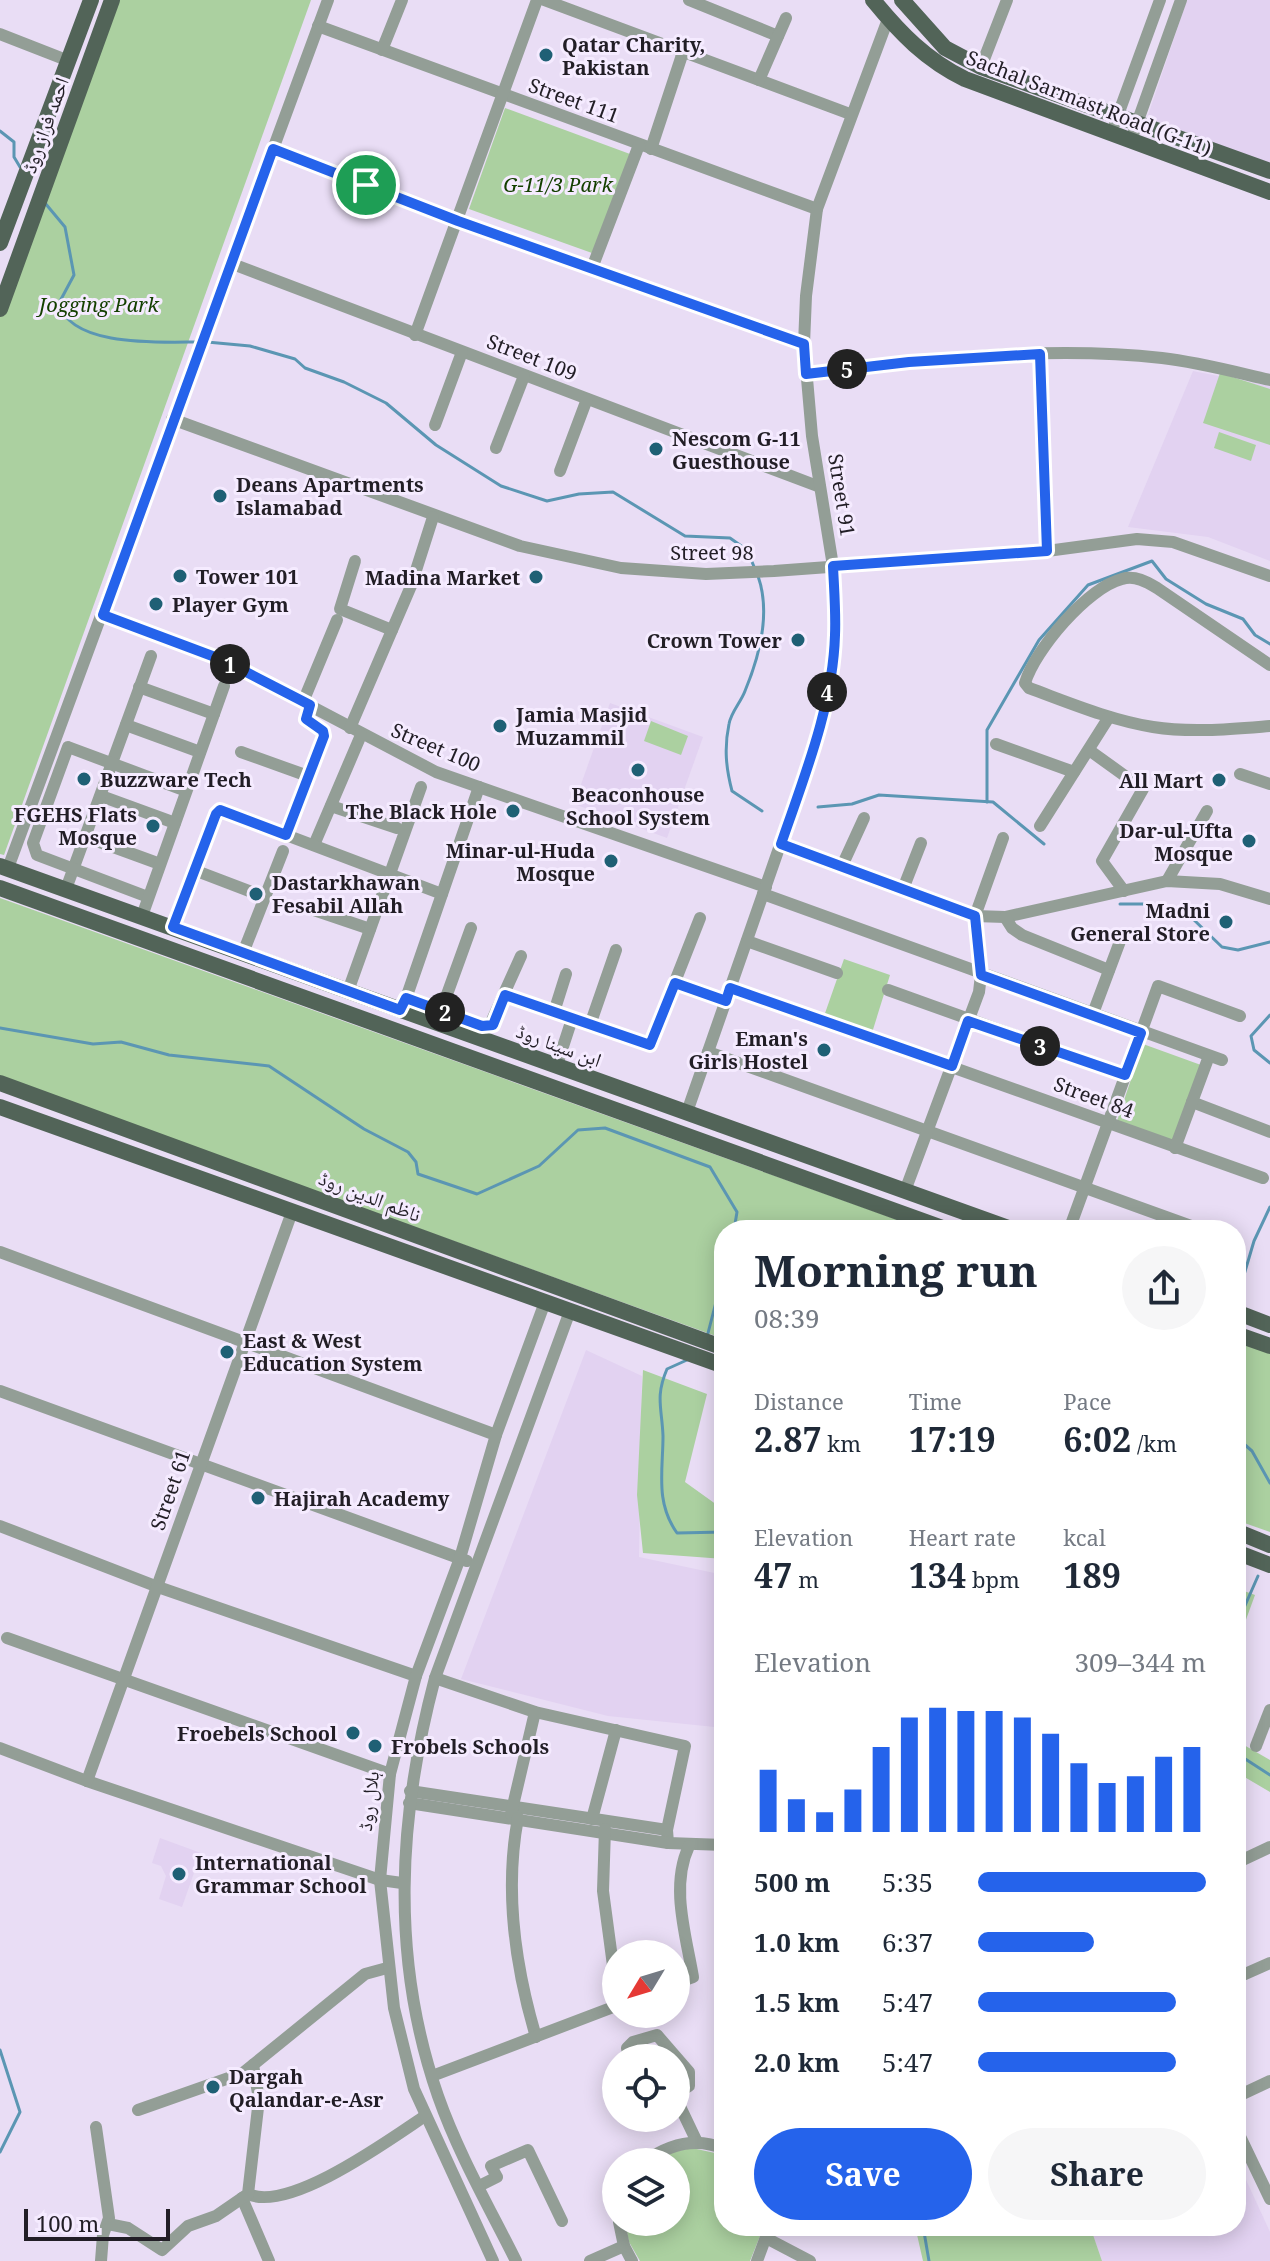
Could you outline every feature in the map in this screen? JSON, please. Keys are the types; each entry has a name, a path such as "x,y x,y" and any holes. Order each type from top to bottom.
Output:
{"main road":[{"name":"احمد فراز روڈ","path":"0,243 8,211 29,165 91,0"},
{"name":"احمد فراز روڈ","path":"0,309 3,290 30,225 112,0"},
{"name":"Sachal Sarmast Road (G-11)","path":"873,0 935,65 965,79 1270,171"},
{"name":"Sachal Sarmast Road (G-11)","path":"902,0 945,48 1114,126"},
{"path":"44,124 64,132"},
{"name":"Sachal Sarmast Road (G-11)","path":"1134,132 1270,192"},
{"name":"ابن سینا روڈ","path":"4,867 348,991 404,1004 557,1065 986,1220"},
{"path":"18,894 24,874"},
{"path":"0,888 920,1220"},
{"name":"ناظم الدین روڈ","path":"0,1083 413,1235 642,1329 674,1351 714,1358"},
{"path":"34,1119 40,1097"},
{"name":"ناظم الدین روڈ","path":"0,1107 570,1311 642,1329 684,1335 714,1354"},
{"path":"675,1132 685,1111"},
{"path":"407,1253 413,1235"},
{"path":"1246,1316 1270,1325"},
{"path":"1246,1338 1270,1346"},
{"path":"1246,1535 1270,1545"},
{"path":"1246,1556 1270,1565"}],"street":[{"path":"4,867 103,615 204,330 328,0"},
{"path":"382,50 402,0"},
{"path":"415,335 537,0"},
{"path":"544,0 850,114"},
{"path":"689,0 778,36"},
{"path":"981,67 1007,0"},
{"path":"1114,126 1160,0"},
{"path":"1134,132 1181,0"},
{"path":"759,80 786,18"},
{"name":"Street 91","path":"685,1111 816,742 831,673 835,636 833,566 820,487 804,344 810,246 817,209 888,19"},
{"path":"1151,24 1170,31"},
{"name":"Street 111","path":"318,26 817,209"},
{"path":"0,34 69,61"},
{"path":"592,268 683,52"},
{"path":"273,149 458,221 804,344"},
{"name":"Street 109","path":"230,263 820,487"},
{"path":"435,425 462,352"},
{"path":"1040,354 1047,551"},
{"path":"806,374 909,362 1040,354 1164,358 1270,380"},
{"path":"496,448 524,376"},
{"path":"560,471 587,399"},
{"name":"Street 98","path":"172,419 433,517 579,561 659,573 762,572 1047,551 1124,540 1173,542 1270,576"},
{"path":"314,845 411,586 433,517"},
{"path":"355,561 340,609 392,630"},
{"path":"1270,665 1157,588 1143,580 1122,578 1103,587 1081,606 1040,651 1025,683 1029,688 1109,717 1178,729 1270,726"},
{"name":"Street 100","path":"103,615 223,660 436,772 764,890 1092,1016 1215,1058 1192,1102"},
{"path":"286,835 324,733 306,719 306,704 337,620"},
{"path":"66,889 151,656"},
{"path":"142,916 224,686"},
{"path":"139,687 214,714"},
{"path":"1040,826 1109,717"},
{"path":"126,725 200,752"},
{"path":"996,744 1074,772"},
{"path":"148,897 37,855 33,843 68,747 186,791"},
{"path":"1089,750 1143,789 1102,861 1124,891"},
{"path":"241,752 308,776"},
{"path":"1240,774 1270,784"},
{"path":"348,991 421,787"},
{"path":"479,787 404,1004 441,1011 489,1027 521,956"},
{"path":"101,796 175,823"},
{"path":"331,806 397,828"},
{"path":"173,927 220,810 442,894"},
{"path":"1167,881 1207,811"},
{"path":"842,866 864,818"},
{"path":"86,837 160,864"},
{"path":"905,1191 968,1021 981,975 975,916 1003,838"},
{"path":"903,889 921,843"},
{"path":"781,844 975,916 1005,917 1167,881 1220,884 1270,899"},
{"path":"243,953 283,851"},
{"path":"194,870 265,897"},
{"path":"305,907 370,929"},
{"path":"1005,917 1012,928 1022,935 1109,970"},
{"path":"505,995 650,1045 700,918"},
{"path":"441,1011 471,928"},
{"path":"1092,1016 1122,936"},
{"path":"747,941 837,973"},
{"path":"590,1025 616,950"},
{"path":"554,1012 566,974"},
{"name":"Street 84","path":"675,983 728,995 952,1066 1263,1178"},
{"path":"1073,1220 1158,986 1240,1016"},
{"path":"888,990 1125,1075"},
{"path":"557,1065 572,1019"},
{"path":"708,1052 1175,1220"},
{"path":"1175,1148 1192,1102 1270,1132"},
{"name":"Street 61","path":"87,1781 292,1212"},
{"path":"0,1252 246,1340 496,1435"},
{"name":"ہلال روڈ","path":"493,2261 425,2116 411,2077 387,1968 380,1880 390,1774 416,1676 460,1558 496,1435 545,1302"},
{"name":"ہلال روڈ","path":"516,2261 479,2186 432,2076 407,1961 402,1883 419,1739 435,1678 570,1311"},
{"path":"0,1391 477,1565"},
{"path":"0,1526 158,1587 416,1676"},
{"path":"7,1638 390,1774"},
{"path":"435,1678 535,1712 685,1746 667,1837"},
{"path":"1256,1746 1270,1710"},
{"path":"535,1712 514,1814 511,1883 520,1977 536,2037"},
{"path":"610,1940 603,1891 601,1824 616,1730"},
{"path":"0,1748 87,1781 380,1880 402,1883"},
{"path":"410,1797 601,1824 667,1837 689,1846 714,1845"},
{"path":"514,1814 601,1824"},
{"path":"687,1940 681,1904 682,1862 689,1846"},
{"path":"1246,1858 1270,1847"},
{"path":"690,1959 693,1977 690,1978"},
{"path":"1246,1974 1270,1963"},
{"path":"138,2110 233,2079 365,1974 387,1968"},
{"path":"432,2076 602,2011"},
{"path":"631,2044 657,2035 665,2044"},
{"path":"253,2065 259,2099 245,2196 269,2261"},
{"path":"1246,2092 1270,2081"},
{"path":"108,2224 128,2228 162,2250 192,2224 216,2216 245,2196 267,2199 334,2175 425,2116"},
{"path":"96,2127 108,2224 103,2235 101,2261"},
{"path":"690,2127 697,2142"},
{"path":"670,2148 697,2142 714,2146"},
{"path":"1246,2149 1270,2199"},
{"path":"479,2186 497,2177 491,2166 528,2150 562,2221"},
{"path":"622,2236 632,2261"},
{"path":"757,2261 768,2236"},
{"path":"773,2236 810,2261"},
{"path":"590,2261 624,2246"}],"shaded area":[{"path":"1187,0 1270,0 1270,167 1145,124"},
{"path":"1193,371 1270,386 1270,561 1208,537 1128,527"},
{"name":"Beaconhouse School System","path":"610,703 703,737 667,838 574,804"},
{"path":"586,1350 642,1376 639,1557 714,1573 714,1727 608,1716 461,1679"},
{"name":"International Grammar School","path":"160,1838 201,1853 182,1907 159,1899 166,1876 161,1866 152,1863"},
{"path":"1246,2180 1270,2232 1270,2261 1102,2261 1093,2236 1246,2236"}],"green space":[{"name":"Jogging Park","path":"107,0 311,0 4,855 0,854 0,295"},
{"name":"G-11/3 Park","path":"505,108 630,154 592,253 469,209"},
{"path":"1220,373 1270,389 1270,445 1203,423"},
{"path":"1219,432 1256,445 1251,461 1214,448"},
{"path":"651,721 688,736 681,755 644,741"},
{"path":"0,898 898,1220 714,1220 714,1335 0,1077"},
{"path":"844,959 890,975 871,1036 823,1019"},
{"path":"1143,1044 1201,1065 1175,1142 1117,1121"},
{"path":"1246,1344 1270,1352 1270,1532 1246,1524"},
{"path":"643,1370 707,1394 685,1482 714,1503 714,1558 643,1553 637,1495"},
{"path":"1246,1592 1255,1595 1246,1620"},
{"path":"1246,1746 1270,1760 1270,1792 1246,1778"},
{"path":"692,2148 714,2153 714,2236 760,2236 750,2261 640,2261 628,2236 690,2236"},
{"path":"917,2236 1093,2236 1102,2261 923,2261"}],"waterway":[{"path":"0,131 14,142 14,157 20,167"},
{"path":"45,203 65,227 74,275 59,303 67,318 80,328 119,339 199,342"},
{"path":"207,342 250,346 295,359 305,368 344,382 386,403 436,445 501,486 547,501 579,494 613,492 685,536 730,538 747,550 755,569"},
{"path":"987,802 987,730 1039,640 1088,585 1152,561 1166,579 1206,604 1243,619 1255,635 1270,644"},
{"path":"758,576 764,605 762,634 750,677 730,720 726,750 732,791 762,811"},
{"path":"818,807 852,804 879,795 993,802 1044,844"},
{"path":"1120,904 1143,904 1193,919 1222,947 1238,950 1270,942"},
{"path":"1270,1015 1251,1036 1254,1050 1270,1063"},
{"path":"0,1028 93,1044 121,1042 169,1055 269,1066 364,1129 408,1152 416,1162 418,1174 477,1194 539,1166 578,1130 605,1128 710,1167 737,1212 736,1220"},
{"path":"1246,1268 1254,1241 1270,1207"},
{"path":"707,1337 714,1310"},
{"path":"687,1360 667,1369 661,1387 663,1498 677,1533 714,1532"},
{"path":"1246,1446 1270,1483"},
{"path":"1246,1603 1258,1576"},
{"path":"1246,1759 1270,1775"},
{"path":"0,2050 20,2112 0,2152"},
{"path":"925,2236 929,2261"}],"place":[{"name":"Qatar Charity, Pakistan","path":"546,55"},
{"name":"Nescom G-11 Guesthouse","path":"656,449"},
{"name":"Deans Apartments Islamabad","path":"220,496"},
{"name":"Tower 101","path":"180,576"},
{"name":"Madina Market","path":"536,577"},
{"name":"Player Gym","path":"156,604"},
{"name":"Crown Tower","path":"798,640"},
{"name":"Jamia Masjid Muzammil","path":"500,726"},
{"name":"Beaconhouse School System","path":"638,770"},
{"name":"Buzzware Tech","path":"84,779"},
{"name":"All Mart","path":"1219,780"},
{"name":"The Black Hole","path":"513,811"},
{"name":"FGEHS Flats Mosque","path":"153,826"},
{"name":"Dar-ul-Ufta Mosque","path":"1249,841"},
{"name":"Minar-ul-Huda Mosque","path":"611,861"},
{"name":"Dastarkhawan Fesabil Allah","path":"256,894"},
{"name":"Madni General Store","path":"1226,922"},
{"name":"Eman's Girls Hostel","path":"824,1050"},
{"name":"East & West Education System","path":"227,1352"},
{"name":"Hajirah Academy","path":"258,1498"},
{"name":"Froebels School","path":"353,1733"},
{"name":"Frobels Schools","path":"375,1746"},
{"name":"International Grammar School","path":"179,1874"},
{"name":"Dargah Qalandar-e-Asr","path":"213,2087"}],"route":[{"path":"273,149 366,185 458,221 804,344 806,374 909,362 1040,354 1047,551 833,566 835,636 831,673 816,742 781,844 975,916 981,975 1141,1033 1125,1075 968,1021 952,1066 730,988 726,1001 675,983 650,1045 505,995 493,1025 482,1026 406,998 400,1010 173,927 216,814 220,810 286,835 324,733 306,719 310,705 223,660 103,615 211,310 273,149"}]}
